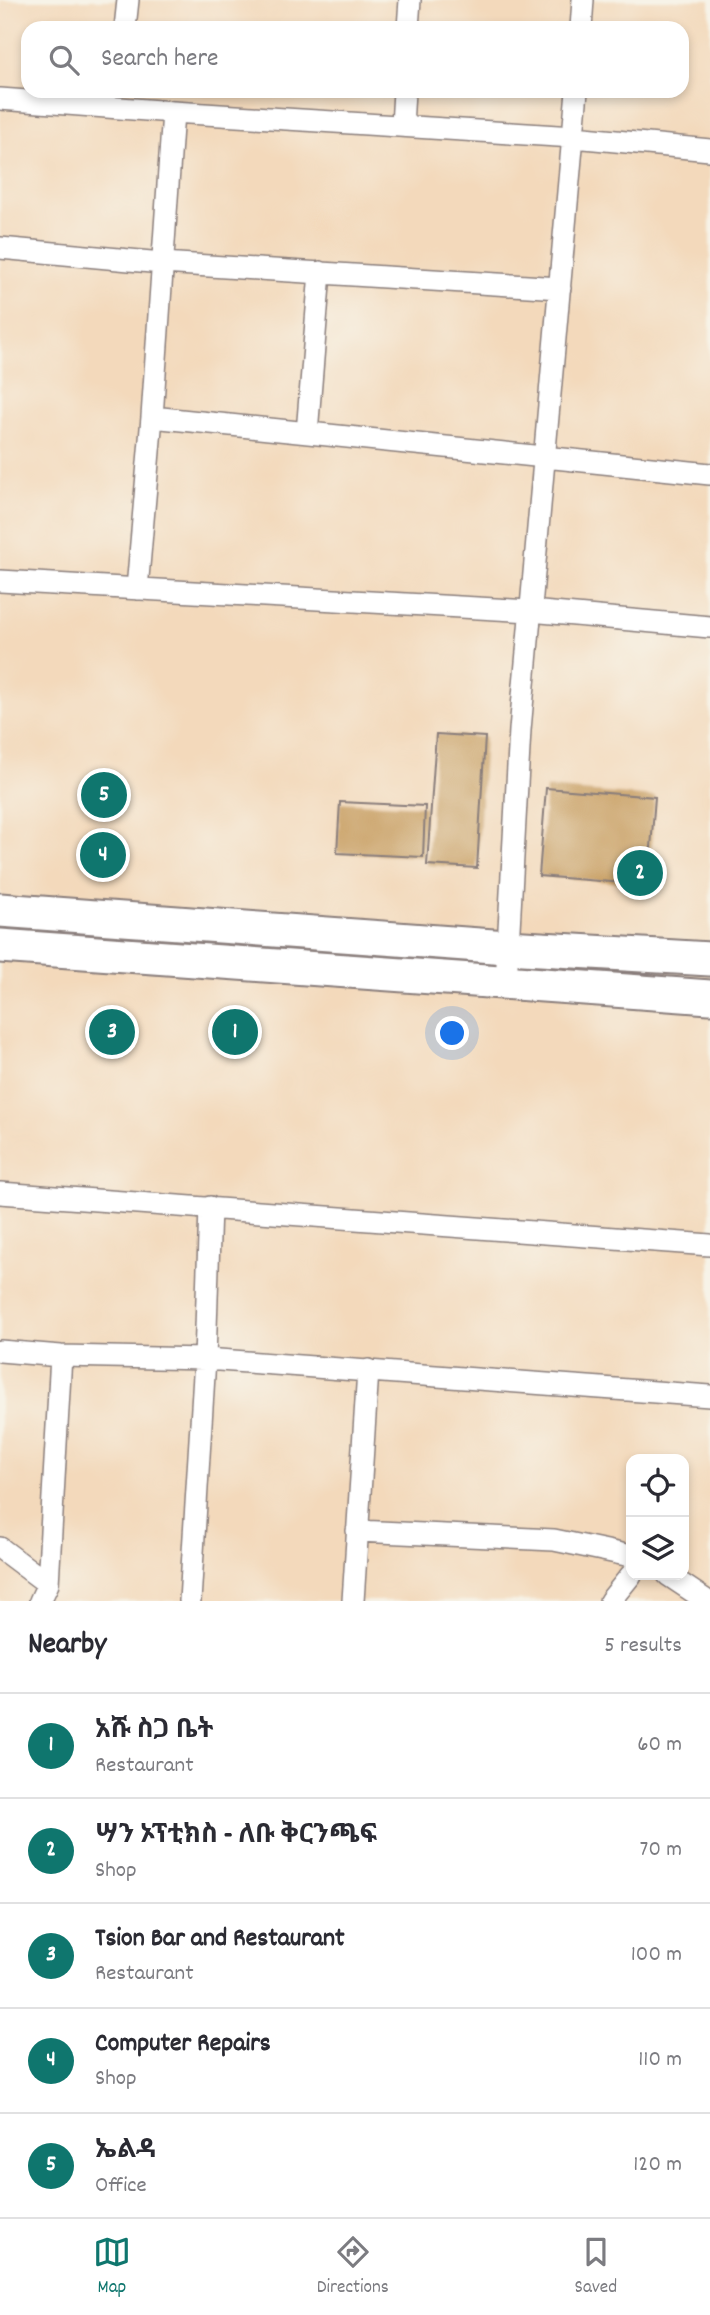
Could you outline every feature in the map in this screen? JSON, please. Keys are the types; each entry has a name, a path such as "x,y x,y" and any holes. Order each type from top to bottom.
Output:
{"main road":[{"path":"0,910 710,959"},
{"path":"0,946 710,998"}],"street":[{"path":"126,21 128,0"},
{"path":"408,21 410,0"},
{"path":"582,21 583,0"},
{"path":"402,126 404,98"},
{"path":"506,983 520,730 577,98"},
{"path":"0,99 118,99 173,112 574,137 710,150"},
{"path":"137,589 173,112"},
{"path":"0,248 162,262 560,288"},
{"path":"307,433 320,272"},
{"path":"152,417 710,474"},
{"path":"0,581 530,611 710,627"},
{"path":"0,1193 710,1245"},
{"path":"190,1601 205,1359 210,1207"},
{"path":"0,1351 61,1356 205,1359 710,1396"},
{"path":"44,1593 61,1356"},
{"path":"353,1601 368,1370"},
{"path":"356,1531 554,1540 626,1555"},
{"path":"0,1548 44,1593"},
{"path":"610,1601 627,1580"},
{"path":"676,1580 707,1601"}],"building":[{"path":"436,734 485,737 477,868 427,865"},
{"path":"546,788 655,797 648,885 539,876"},
{"path":"340,802 425,806 423,857 337,853"}],"place":[{"name":"ኤልዳ","path":"104,795"},
{"name":"Computer Repairs","path":"103,855"},
{"name":"ሣን ኦፕቲክስ - ለቡ ቅርንጫፍ","path":"640,873"},
{"name":"Tsion Bar and Restaurant","path":"112,1032"},
{"name":"አሹ ስጋ ቤት","path":"235,1032"}]}
